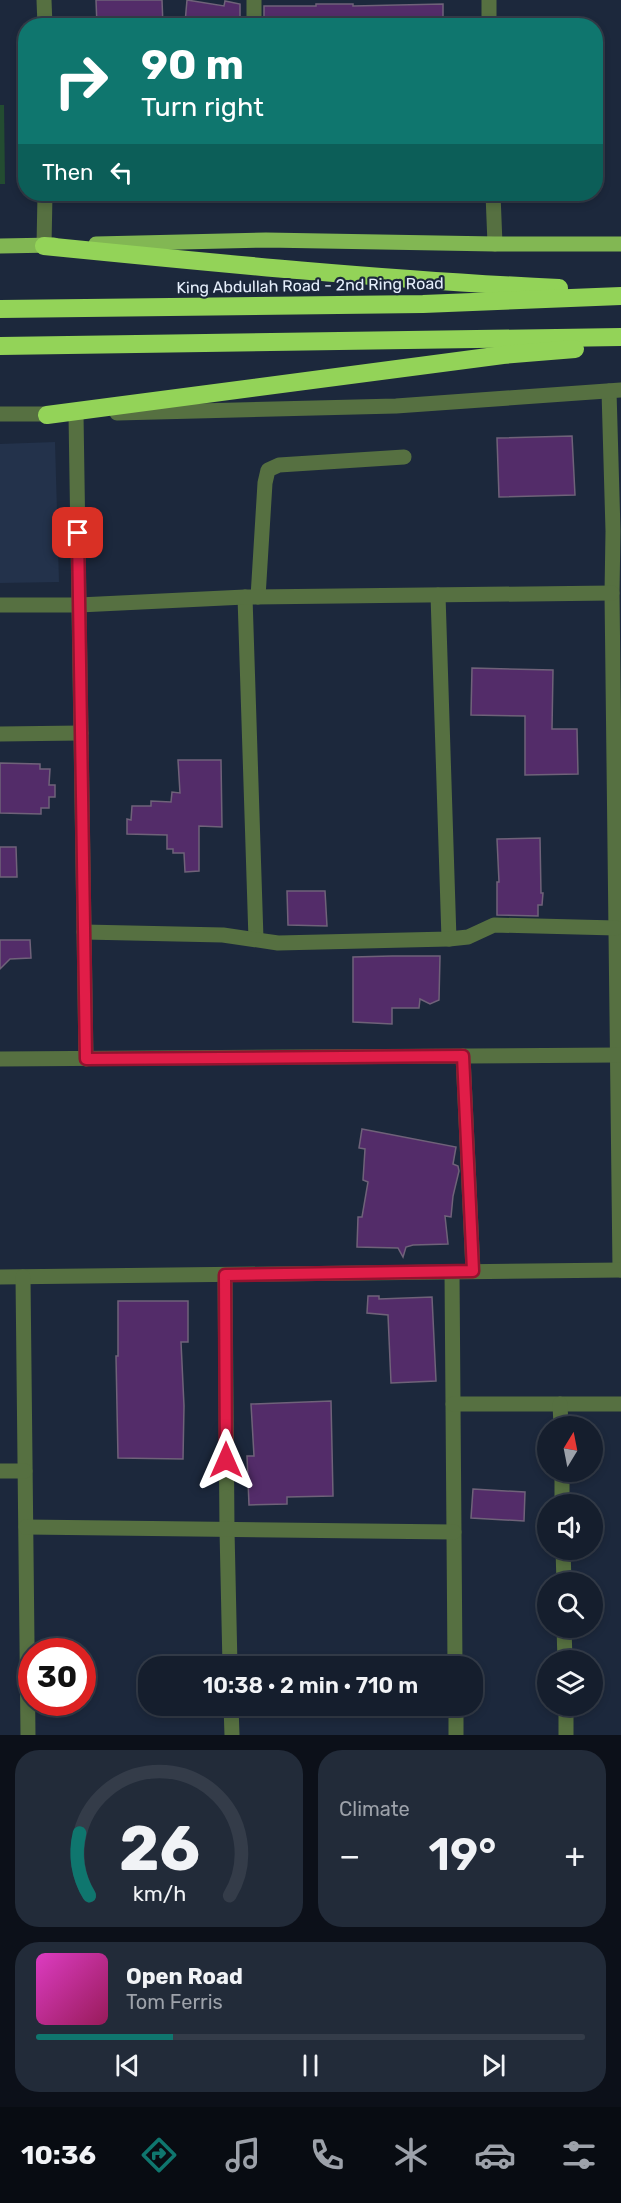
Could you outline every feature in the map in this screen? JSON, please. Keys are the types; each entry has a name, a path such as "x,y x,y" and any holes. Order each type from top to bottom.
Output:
{"highway":[{"path":"44,246 395,278 621,291"},
{"name":"King Abdullah Road - 2nd Ring Road","path":"0,309 423,304 621,296"},
{"path":"0,346 621,337"},
{"path":"46,415 503,355 621,345"}],"main road":[{"path":"0,246 266,240 621,244"}],"street":[{"path":"44,0 45,18"},
{"path":"254,0 254,18"},
{"path":"489,0 489,18"},
{"path":"44,246 45,201"},
{"path":"493,201 495,244"},
{"path":"0,414 46,415 396,406 615,390 617,531 612,593 618,795 616,928 621,1270 0,1277"},
{"path":"76,414 86,1059"},
{"path":"256,939 252,597 268,470 279,465 405,458"},
{"path":"0,605 79,605 252,597 612,593"},
{"path":"438,595 449,939"},
{"path":"0,734 81,733"},
{"path":"84,932 223,935 278,943 449,939 468,937 494,926 616,928"},
{"path":"0,1059 618,1054"},
{"path":"463,1056 473,1271"},
{"path":"452,1272 455,1656"},
{"path":"225,1275 226,1530 230,1656"},
{"path":"23,1277 28,1735"},
{"path":"453,1404 621,1404"},
{"path":"561,1404 561,1416"},
{"path":"0,1471 25,1470"},
{"path":"26,1527 454,1532"},
{"path":"231,1716 232,1735"},
{"path":"456,1716 456,1735"},
{"path":"566,1716 566,1735"}],"shaded area":[{"path":"55,442 59,582 0,583 0,444"}],"green space":[{"path":"0,105 4,105 5,184 0,184"}],"building":[{"path":"96,0 162,0 163,18 97,18"},
{"path":"187,0 224,6 225,1 240,4 240,18 185,18"},
{"path":"316,4 353,4 353,6 443,4 443,18 264,18 264,6 316,6"},
{"path":"572,436 575,495 499,497 497,438"},
{"path":"472,668 553,670 552,729 577,729 578,774 525,775 525,716 471,715"},
{"path":"178,760 221,760 222,827 199,826 199,871 185,872 184,853 173,853 173,849 167,849 167,835 127,834 127,819 131,820 132,806 151,806 151,801 171,802 172,792 180,793"},
{"path":"0,763 40,764 40,769 50,769 49,785 55,785 55,797 49,797 49,808 41,808 41,814 0,813"},
{"path":"540,838 541,893 543,893 542,905 538,905 538,916 497,915 497,882 499,882 497,839"},
{"path":"0,847 16,847 17,877 0,877"},
{"path":"287,891 325,891 327,926 288,925"},
{"path":"0,940 30,940 31,958 10,959 0,969"},
{"path":"440,956 439,1000 430,1004 420,999 419,1008 392,1008 392,1024 353,1022 353,957"},
{"path":"362,1129 456,1147 453,1164 458,1166 459,1171 451,1217 445,1216 448,1244 406,1247 403,1257 398,1248 357,1247 358,1217 362,1217 368,1182 363,1180 365,1149 359,1148"},
{"path":"368,1296 379,1296 379,1299 432,1297 436,1381 391,1383 388,1315 367,1313"},
{"path":"118,1301 188,1301 188,1342 181,1342 184,1406 183,1459 118,1458 116,1356 118,1356"},
{"path":"331,1401 333,1496 287,1497 287,1504 249,1505 247,1456 254,1456 251,1404"},
{"path":"473,1489 525,1492 524,1521 471,1518"}],"route":[{"path":"78,533 86,1059 463,1056 473,1271 225,1275 226,1460"}]}
